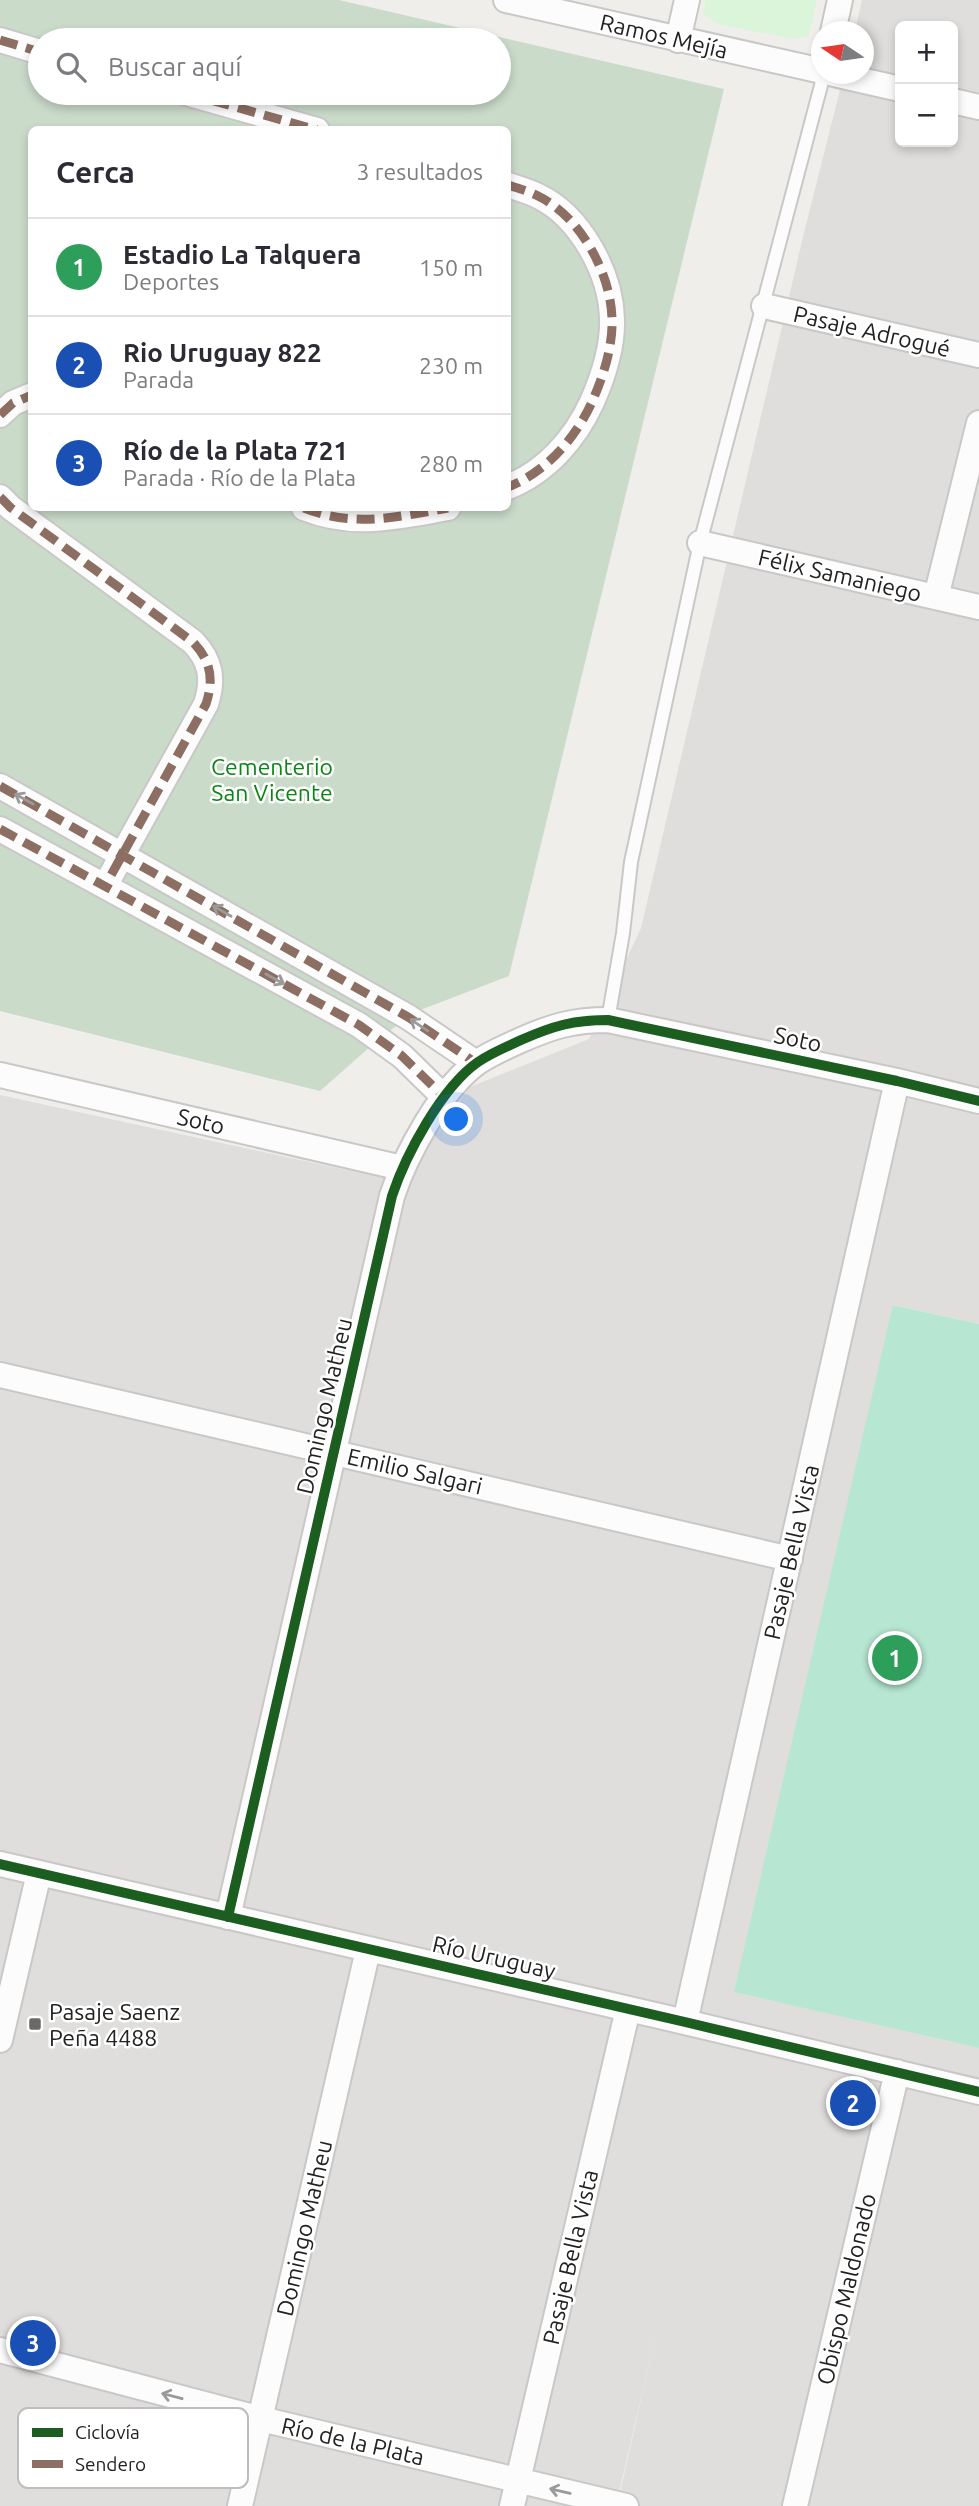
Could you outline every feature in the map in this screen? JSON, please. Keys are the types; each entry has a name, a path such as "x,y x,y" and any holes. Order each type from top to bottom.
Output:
{"street":[{"name":"Ramos Mejía","path":"506,0 811,70"},
{"path":"678,40 687,0"},
{"path":"835,21 840,0"},
{"path":"0,40 28,48"},
{"path":"874,83 895,88"},
{"path":"958,102 979,107"},
{"path":"228,105 303,126"},
{"path":"511,185 539,197 560,212 578,231 594,256 603,277 610,298 612,321 610,348 601,381 573,436 539,470 524,481 511,486"},
{"name":"Pasaje Adrogué","path":"764,306 979,355"},
{"path":"0,415 13,403 28,397"},
{"path":"936,597 979,423"},
{"path":"0,497 11,508 193,642 210,667 210,691 206,704 105,886"},
{"path":"313,511 331,517 364,520 388,519 432,511"},
{"name":"Félix Samaniego","path":"700,543 979,607"},
{"path":"0,786 408,1017 476,1063"},
{"path":"0,829 359,1025 402,1056 444,1097"},
{"name":"Domingo Matheu","path":"228,1917 392,1196 402,1168 444,1097 476,1063 538,1032 562,1024 579,1020 608,1020"},
{"name":"Soto","path":"608,1020 979,1101"},
{"name":"Soto","path":"0,1075 402,1168"},
{"name":"Pasaje Bella Vista","path":"685,2022 897,1082"},
{"name":"Emilio Salgari","path":"0,1375 790,1559"},
{"name":"Río Uruguay","path":"0,1864 979,2092"},
{"path":"0,2040 40,1873"},
{"name":"Domingo Matheu","path":"248,2473 368,1950"},
{"name":"Pasaje Bella Vista","path":"512,2506 628,2009"},
{"name":"Obispo Maldonado","path":"795,2506 897,2072"},
{"name":"Río de la Plata","path":"0,2350 219,2408"},
{"name":"Río de la Plata","path":"248,2416 626,2506"},
{"name":"Domingo Matheu","path":"240,2506 244,2488"}],"lane":[{"path":"608,1020 623,933 631,862 700,543 764,306 819,84"}],"shaded area":[{"path":"862,0 979,0 979,1324 894,1305 735,1992 979,2048 979,2506 617,2506 656,2333 616,2506 0,2506 0,1095 402,1182 470,1087 589,1039 641,928 841,84 874,84 874,21 857,21"}],"green space":[{"name":"Cementerio San Vicente","path":"0,0 339,0 460,28 28,28 28,105 511,105 511,40 724,89 509,976 415,1012 379,1039 320,1091 0,1011"},
{"path":"706,0 817,0 809,36 794,39 717,24 703,14"},
{"path":"893,1305 979,1324 979,2048 734,1992"}],"marked path":[{"path":"0,40 28,48"},
{"path":"228,105 303,126"},
{"path":"511,186 534,194 553,205 580,232 606,283 612,319 609,351 585,416 558,453 535,473 511,486"},
{"path":"0,415 13,403 28,397"},
{"path":"0,497 11,508 193,642 207,663 210,686 206,704 105,886"},
{"path":"313,511 340,518 358,519 430,511"},
{"path":"0,786 408,1017 476,1063"},
{"path":"0,829 359,1025 402,1056 444,1097"}],"cycle path":[{"path":"228,1917 392,1196 416,1142 451,1088 478,1062 521,1040 563,1025 608,1020 979,1101"},
{"path":"0,1864 979,2092"}],"place":[{"name":"Estadio La Talquera","path":"895,1658"},
{"name":"Pasaje Saenz Peña 4488","path":"35,2024"},
{"name":"Rio Uruguay 822","path":"853,2103"},
{"name":"Río de la Plata 721","path":"33,2343"}]}
